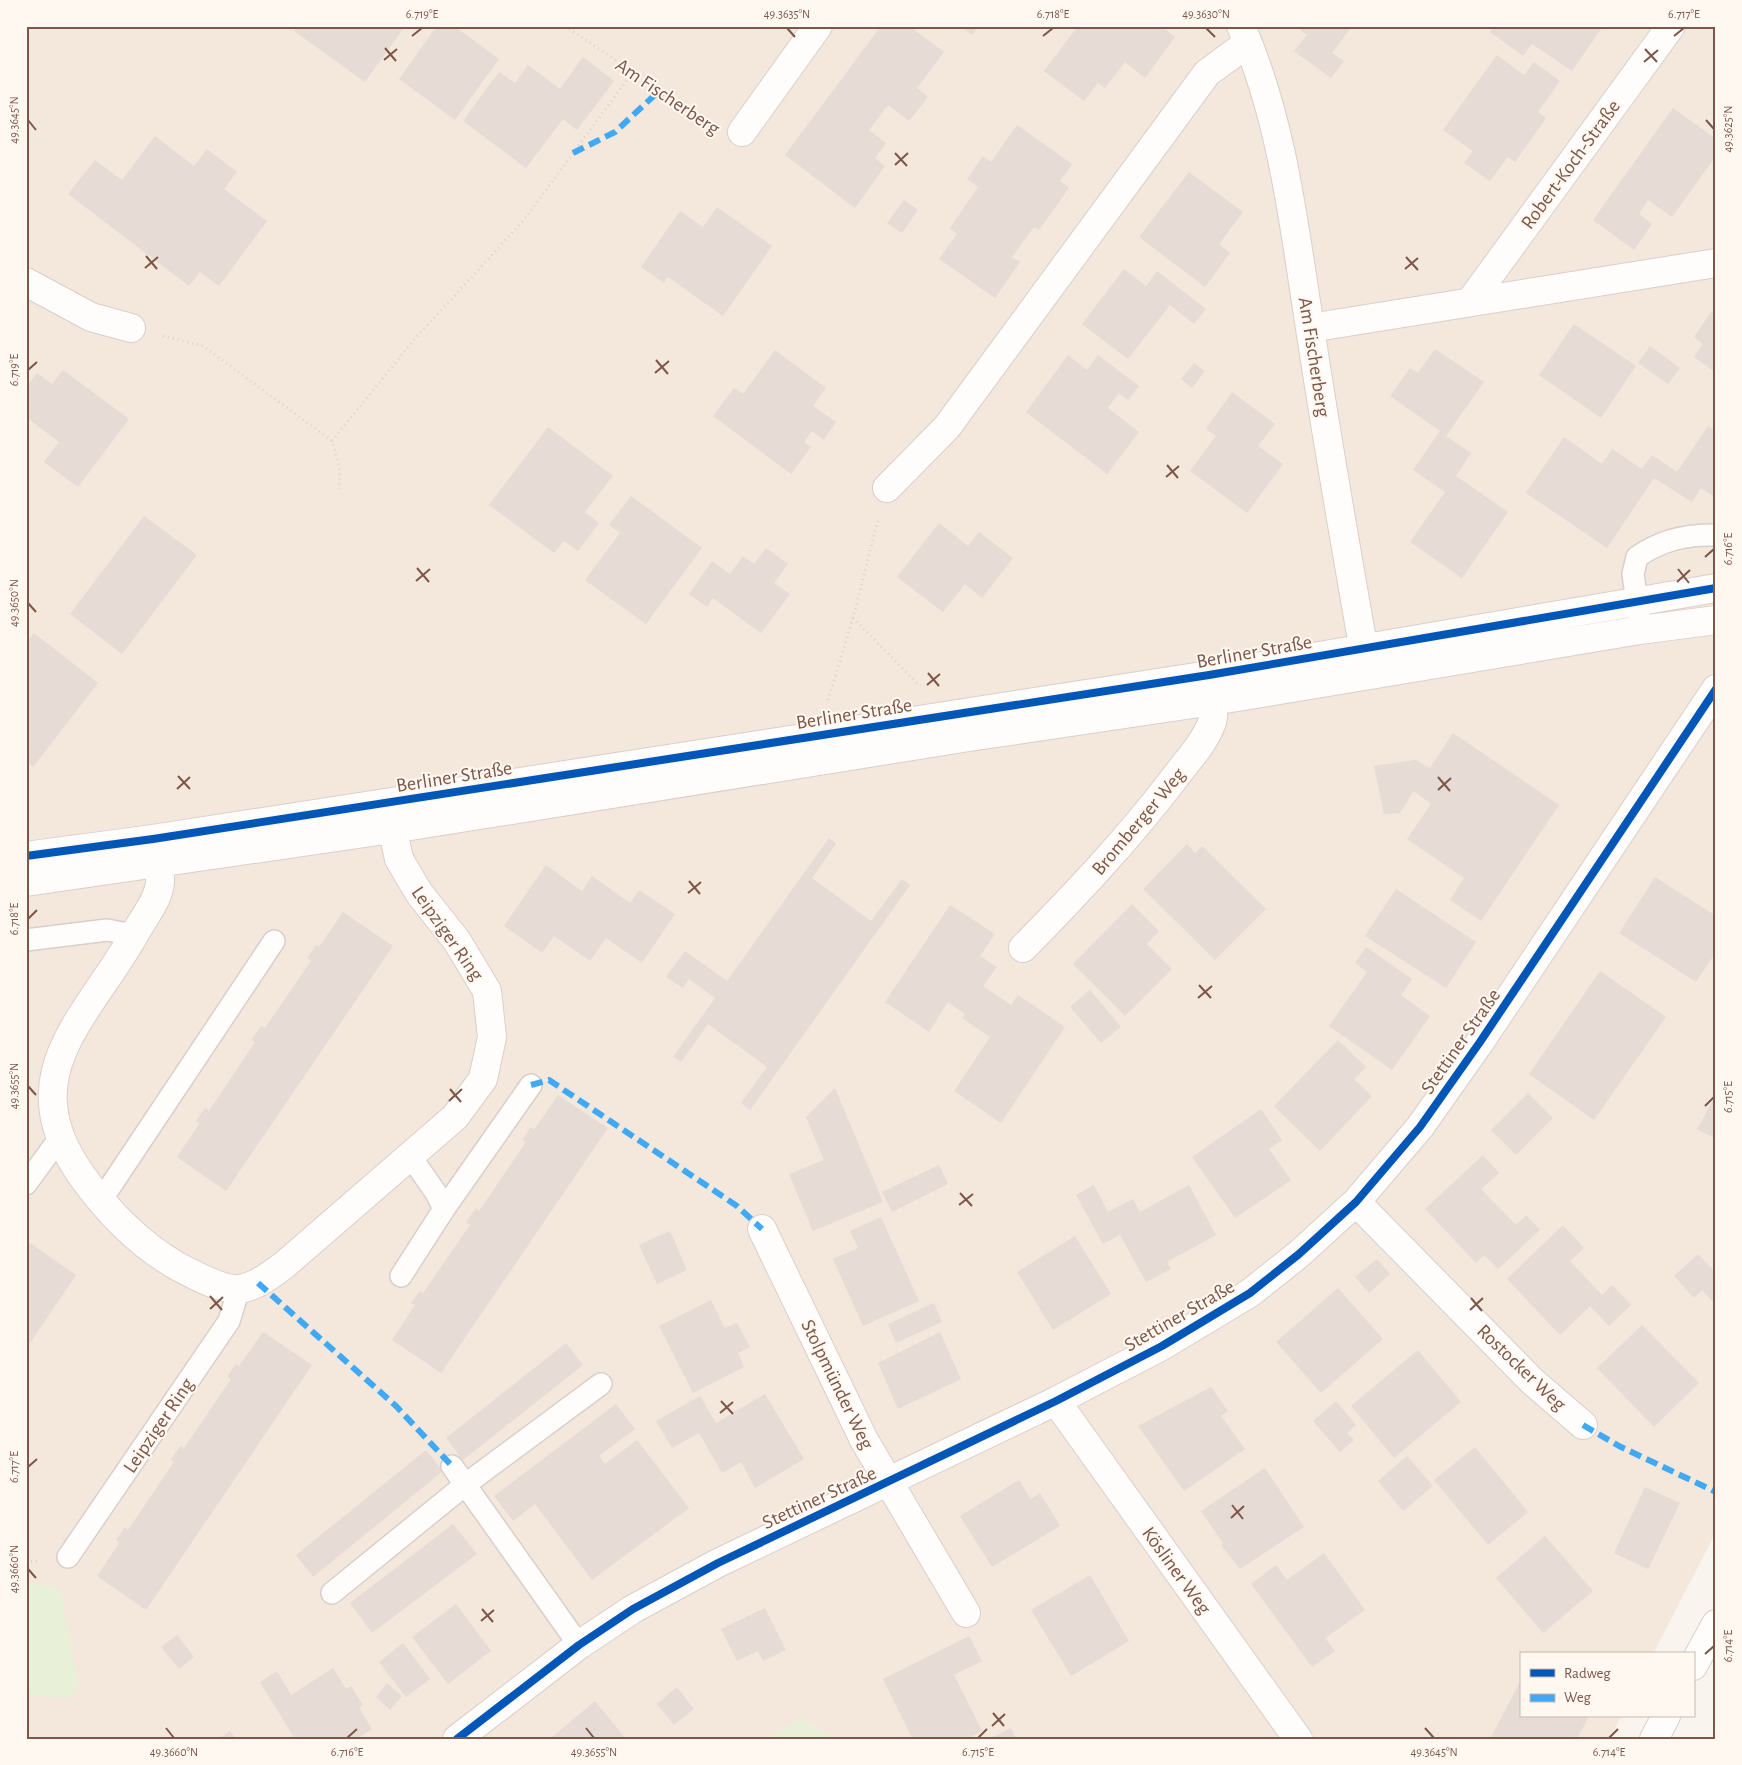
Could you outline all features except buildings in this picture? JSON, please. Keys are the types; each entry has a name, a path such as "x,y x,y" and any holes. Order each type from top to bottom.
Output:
{"street":[{"name":"Am Fischerberg","path":"742,132 818,26"},
{"name":"Robert-Koch-Straße","path":"1470,302 1671,26"},
{"name":"Am Fischerberg","path":"887,488 947,428 1207,73 1245,34 1282,150 1366,661"},
{"path":"1310,328 1716,263"},
{"path":"26,282 91,317 131,328"},
{"name":"Berliner Straße","path":"26,882 156,851 390,816 969,737 1211,688 1366,661 1637,602 1716,588"},
{"name":"Berliner Straße","path":"1366,661 1716,620"},
{"name":"Berliner Straße","path":"390,816 818,735 947,715 1211,688"},
{"name":"Bromberger Weg","path":"1023,948 1104,864 1150,811 1198,747 1212,722 1211,688"},
{"name":"Stettiner Straße","path":"457,1739 579,1645 633,1609 718,1563 1056,1401 1162,1346 1250,1293 1299,1254 1356,1202 1420,1127 1480,1042 1716,689"},
{"name":"Leipziger Ring","path":"238,1289 258,1283 284,1266 455,1117 483,1079 492,1037 487,991 456,941 419,893 399,859 390,816"},
{"path":"156,851 160,882 156,895 134,936 67,1039 53,1078 53,1112 59,1139 100,1202 155,1253 202,1280 238,1289"},
{"name":"Berliner Straße","path":"26,856 156,851"},
{"name":"Rostocker Weg","path":"1356,1202 1532,1381 1584,1425"},
{"name":"Stolpmünder Weg","path":"762,1229 864,1440 966,1613"},
{"name":"Kösliner Weg","path":"1056,1401 1298,1739"},
{"path":"1694,1664 1716,1624"},
{"path":"1654,1739 1665,1718"}],"lane":[{"path":"1640,630 1633,574 1636,557 1655,544 1698,534 1716,535"},
{"path":"26,940 108,930 134,936"},
{"path":"100,1202 274,942"},
{"path":"401,1276 444,1209 531,1086"},
{"path":"26,1184 59,1139"},
{"path":"411,1156 436,1193 444,1209"},
{"name":"Leipziger Ring","path":"68,1557 229,1321 238,1289"},
{"path":"332,1593 466,1484 601,1384"},
{"path":"452,1466 579,1645"}],"path":[{"path":"332,441 413,340 523,221 633,72"},
{"path":"131,328 203,346 332,441 340,470 339,488"},
{"path":"818,735 853,618 887,488"},
{"path":"853,618 947,715"}],"shaded area":[{"path":"26,26 1716,26 1716,1532 1654,1652 1520,1652 1520,1718 1620,1718 1610,1739 835,1739 801,1719 767,1739 26,1739"}],"green space":[{"path":"26,1582 60,1588 78,1686 68,1698 26,1694"},
{"path":"801,1719 835,1739 767,1739"}],"marked path":[{"path":"573,153 615,132 659,91"},
{"path":"531,1085 549,1080 737,1206 762,1229"},
{"path":"258,1283 396,1406 452,1466"},
{"path":"1583,1425 1619,1446 1716,1492"}],"cycle path":[{"path":"26,856 153,839 1209,675 1716,588"},
{"path":"457,1739 579,1645 633,1609 718,1563 1056,1401 1162,1346 1250,1293 1299,1254 1356,1202 1420,1127 1480,1042 1716,689"}]}
